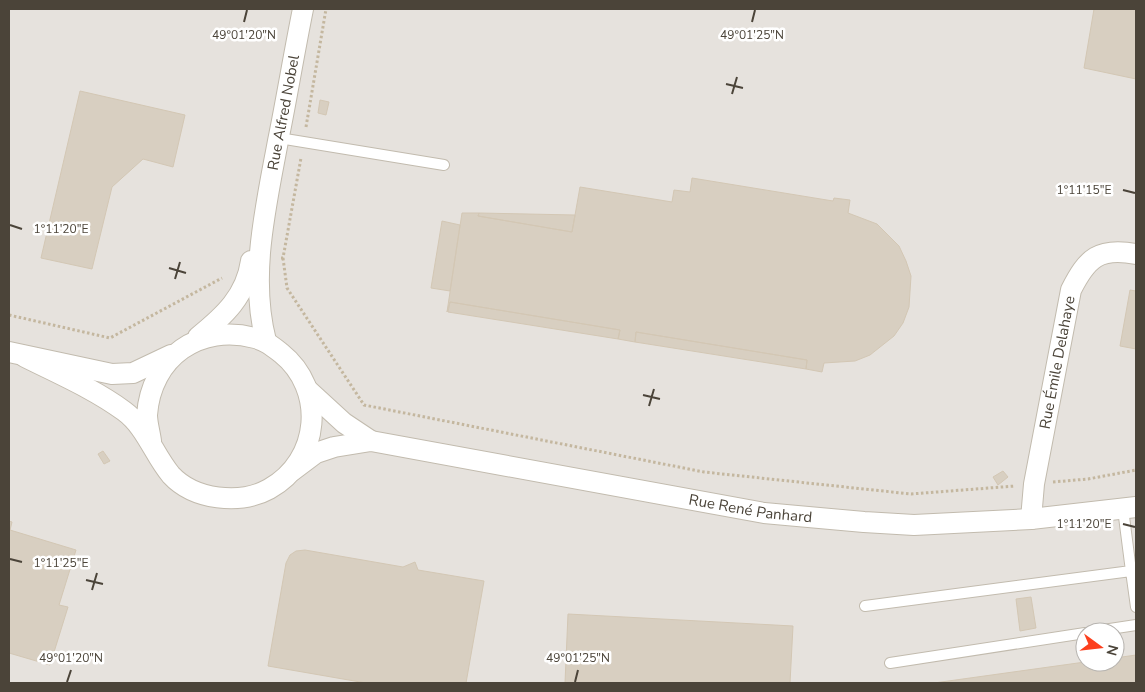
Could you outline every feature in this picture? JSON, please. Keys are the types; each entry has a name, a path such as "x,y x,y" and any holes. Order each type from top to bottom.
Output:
{"street":[{"name":"Rue Alfred Nobel","path":"266,341 259,314 258,282 270,187 302,9"},
{"name":"Rue Alfred Nobel","path":"185,347 223,316 238,298 249,272 257,225 270,187"},
{"name":"Rue Émile Delahaye","path":"1031,519 1034,484 1071,290 1082,268 1102,253 1136,254"},
{"path":"238,333 266,341 295,364 308,390 312,416 310,436 302,457 292,471 269,489 246,498 217,498 195,491 171,475 151,441 126,412 99,394 17,355 112,374 133,373 185,347 218,334 238,333"},
{"path":"151,441 147,416 152,388 158,374 185,347"},
{"name":"Rue René Panhard","path":"308,390 344,423 371,441"},
{"name":"Rue René Panhard","path":"292,471 316,454 334,447 371,441 764,513 914,525 1031,519 1130,508"}],"lane":[{"path":"279,138 444,165"},
{"path":"1130,508 1136,607"},
{"path":"865,606 1133,570"},
{"path":"890,663 1075,635"}],"path":[{"path":"326,9 283,258 287,288 364,404 704,472 911,494 1088,479 1136,470"},
{"path":"261,256 283,258"},
{"path":"9,315 110,338 222,279 226,270"}],"shaded area":[{"path":"9,9 1136,9 1136,683 9,683"}],"building":[{"path":"1094,9 1136,9 1136,79 1084,68"},
{"path":"80,91 185,115 173,167 143,159 112,187 92,269 41,258"},
{"path":"320,100 329,102 326,115 318,113"},
{"path":"692,178 833,201 834,198 850,200 848,213 877,224 899,246 911,276 909,307 903,323 894,336 870,355 855,361 824,363 822,372 806,369 807,360 636,332 635,342 618,339 620,330 450,302 447,312 462,213 479,213 478,216 572,232 580,187 672,202 674,190 690,192"},
{"path":"479,213 575,215 572,232 478,216"},
{"path":"442,221 460,225 450,291 431,288"},
{"path":"1130,290 1136,291 1136,349 1120,346"},
{"path":"450,302 620,330 618,339 448,312"},
{"path":"636,332 807,360 806,369 635,342"},
{"path":"103,451 110,461 104,464 98,454"},
{"path":"1003,471 1008,477 998,485 993,477"},
{"path":"9,521 12,522 10,530 76,550 59,605 68,607 50,665 9,653"},
{"path":"305,550 403,567 415,562 418,570 484,581 466,683 366,683 268,666 286,563 290,555 296,551"},
{"path":"1031,597 1036,628 1020,631 1016,599"},
{"path":"568,614 793,626 790,683 565,683"},
{"path":"1136,655 1136,683 934,683 1075,663 1075,672 1125,672 1125,657"}]}
